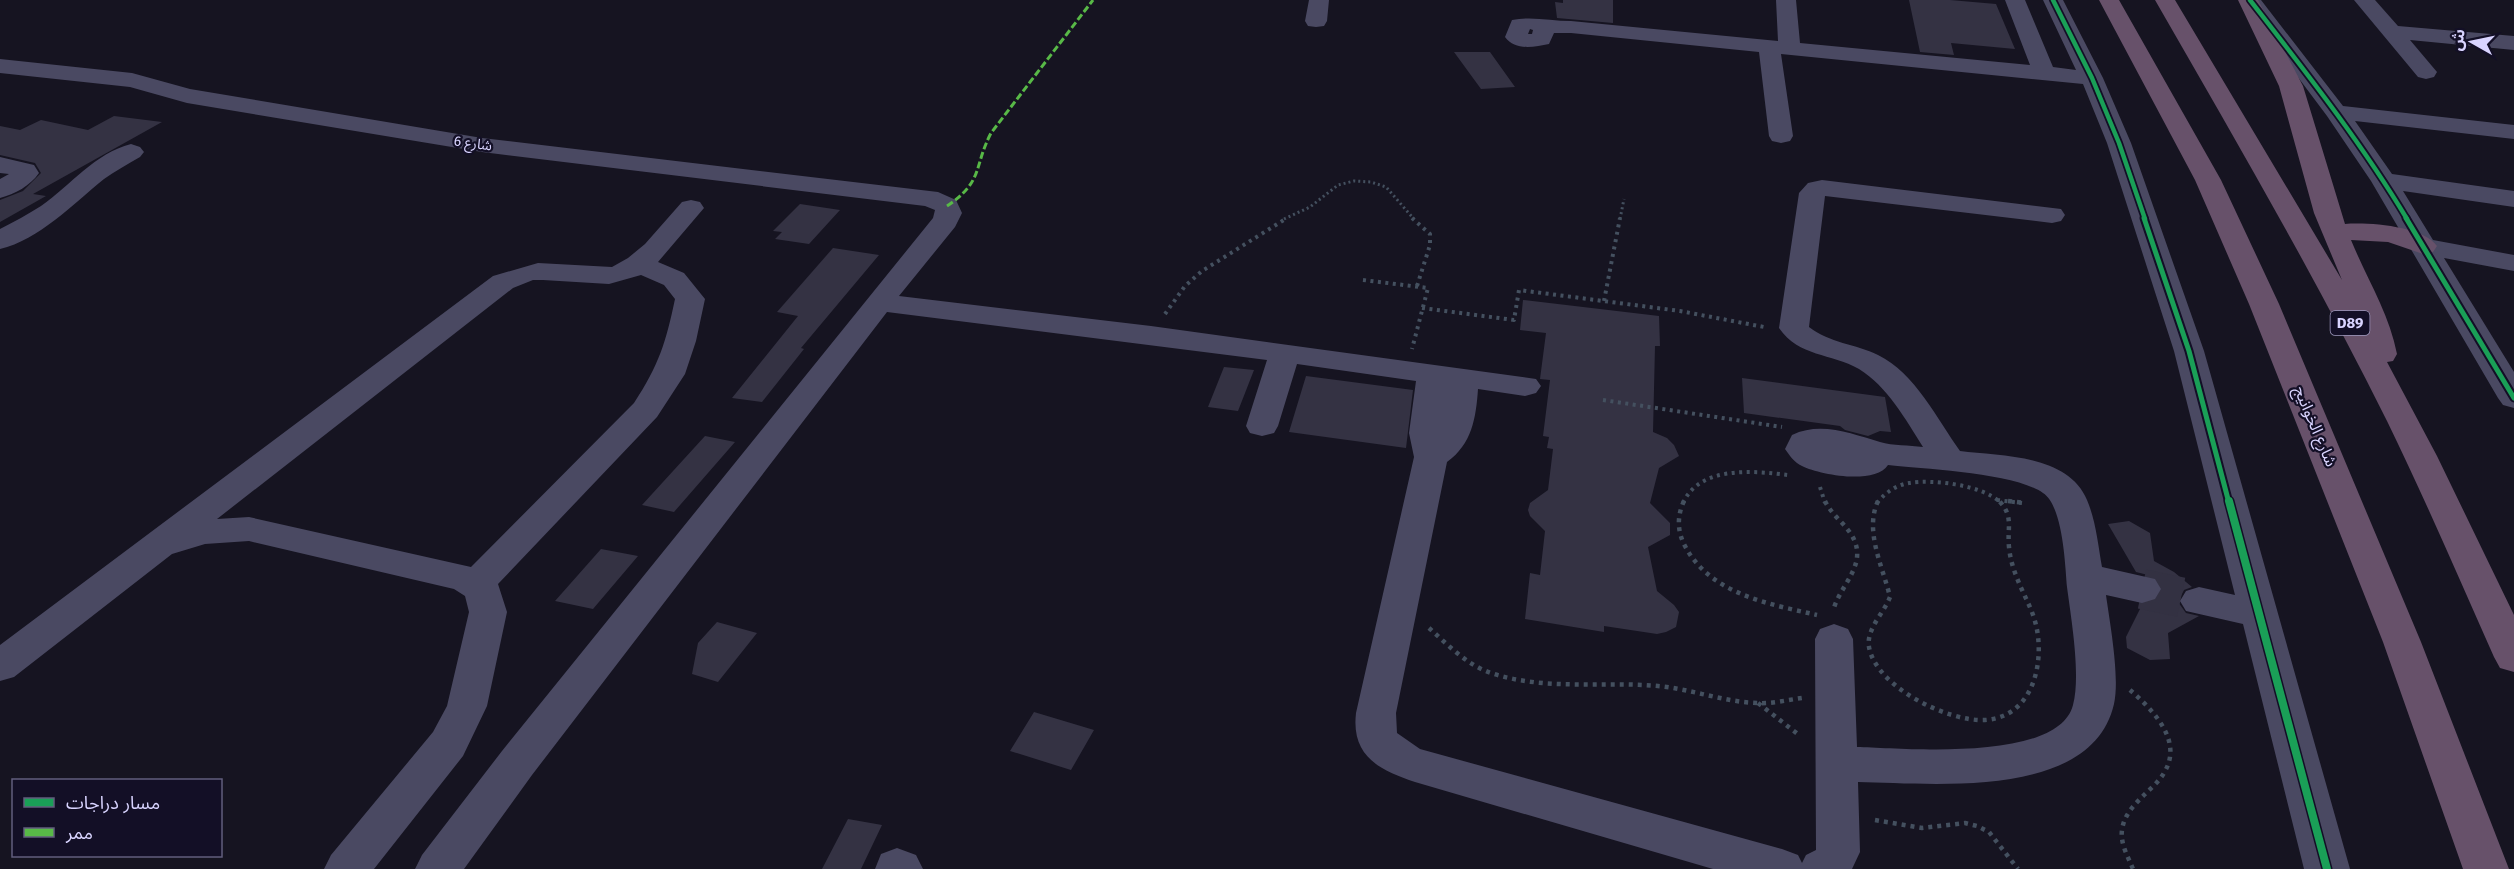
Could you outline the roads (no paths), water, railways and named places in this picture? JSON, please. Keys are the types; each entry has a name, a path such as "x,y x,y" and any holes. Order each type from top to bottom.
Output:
{"highway":[{"name":"شارع الخوانيج","path":"2109,0 2208,180 2264,304 2354,521 2486,869"},
{"name":"D89","path":"2165,0 2277,189 2388,392 2514,657"},
{"path":"2249,0 2290,84 2310,149 2318,186 2335,234 2379,334 2388,392"},
{"path":"2335,234 2368,230 2387,232 2429,256"}],"street":[{"path":"1316,21 1319,0"},
{"path":"1781,136 1780,48 1786,0"},
{"path":"2014,0 2044,75"},
{"path":"2053,0 2092,78 2119,143 2189,351 2327,869"},
{"path":"2249,0 2336,112 2384,181 2429,256 2506,372 2514,398"},
{"path":"2364,0 2426,72"},
{"path":"1516,2 1540,25 2092,78"},
{"path":"2392,32 2514,43"},
{"name":"شارع 6","path":"0,66 132,81 187,96 471,143 938,200 947,206 949,213 945,221 879,302"},
{"path":"2336,112 2514,132"},
{"path":"0,241 51,211 97,172 132,152"},
{"path":"0,165 25,170 26,173 0,190"},
{"path":"2384,181 2514,199"},
{"path":"1949,461 1895,385 1880,369 1869,362 1810,341 1797,333 1795,324 1812,193 1817,189 2052,215"},
{"path":"0,666 503,282 521,274 541,271 610,276 620,274 636,265 658,246 691,208"},
{"path":"2429,256 2514,263"},
{"path":"2429,256 2514,277"},
{"path":"476,584 646,410 669,375 686,326 690,299 681,283 663,271 636,265"},
{"path":"438,869 517,764 879,302 1151,335 1525,386"},
{"path":"1256,425 1279,352"},
{"path":"1420,372 1425,433 1431,457 1374,725 1377,739 1399,760 1782,869"},
{"path":"1431,457 1446,448 1455,437 1464,378"},
{"path":"1818,460 1856,445 1871,452 2024,470 2056,485 2068,495 2074,507 2094,660 2095,702 2084,726 2063,745 2034,758 1998,764 1837,764"},
{"path":"156,546 205,532 249,529 464,578 476,584 483,591 488,601 488,612 467,706 448,744 347,869"},
{"path":"2084,578 2142,589"},
{"path":"2199,601 2259,614"},
{"path":"1822,869 1831,865 1838,852 1833,628"}],"tunnel":[{"path":"2142,589 2199,601"}]}
